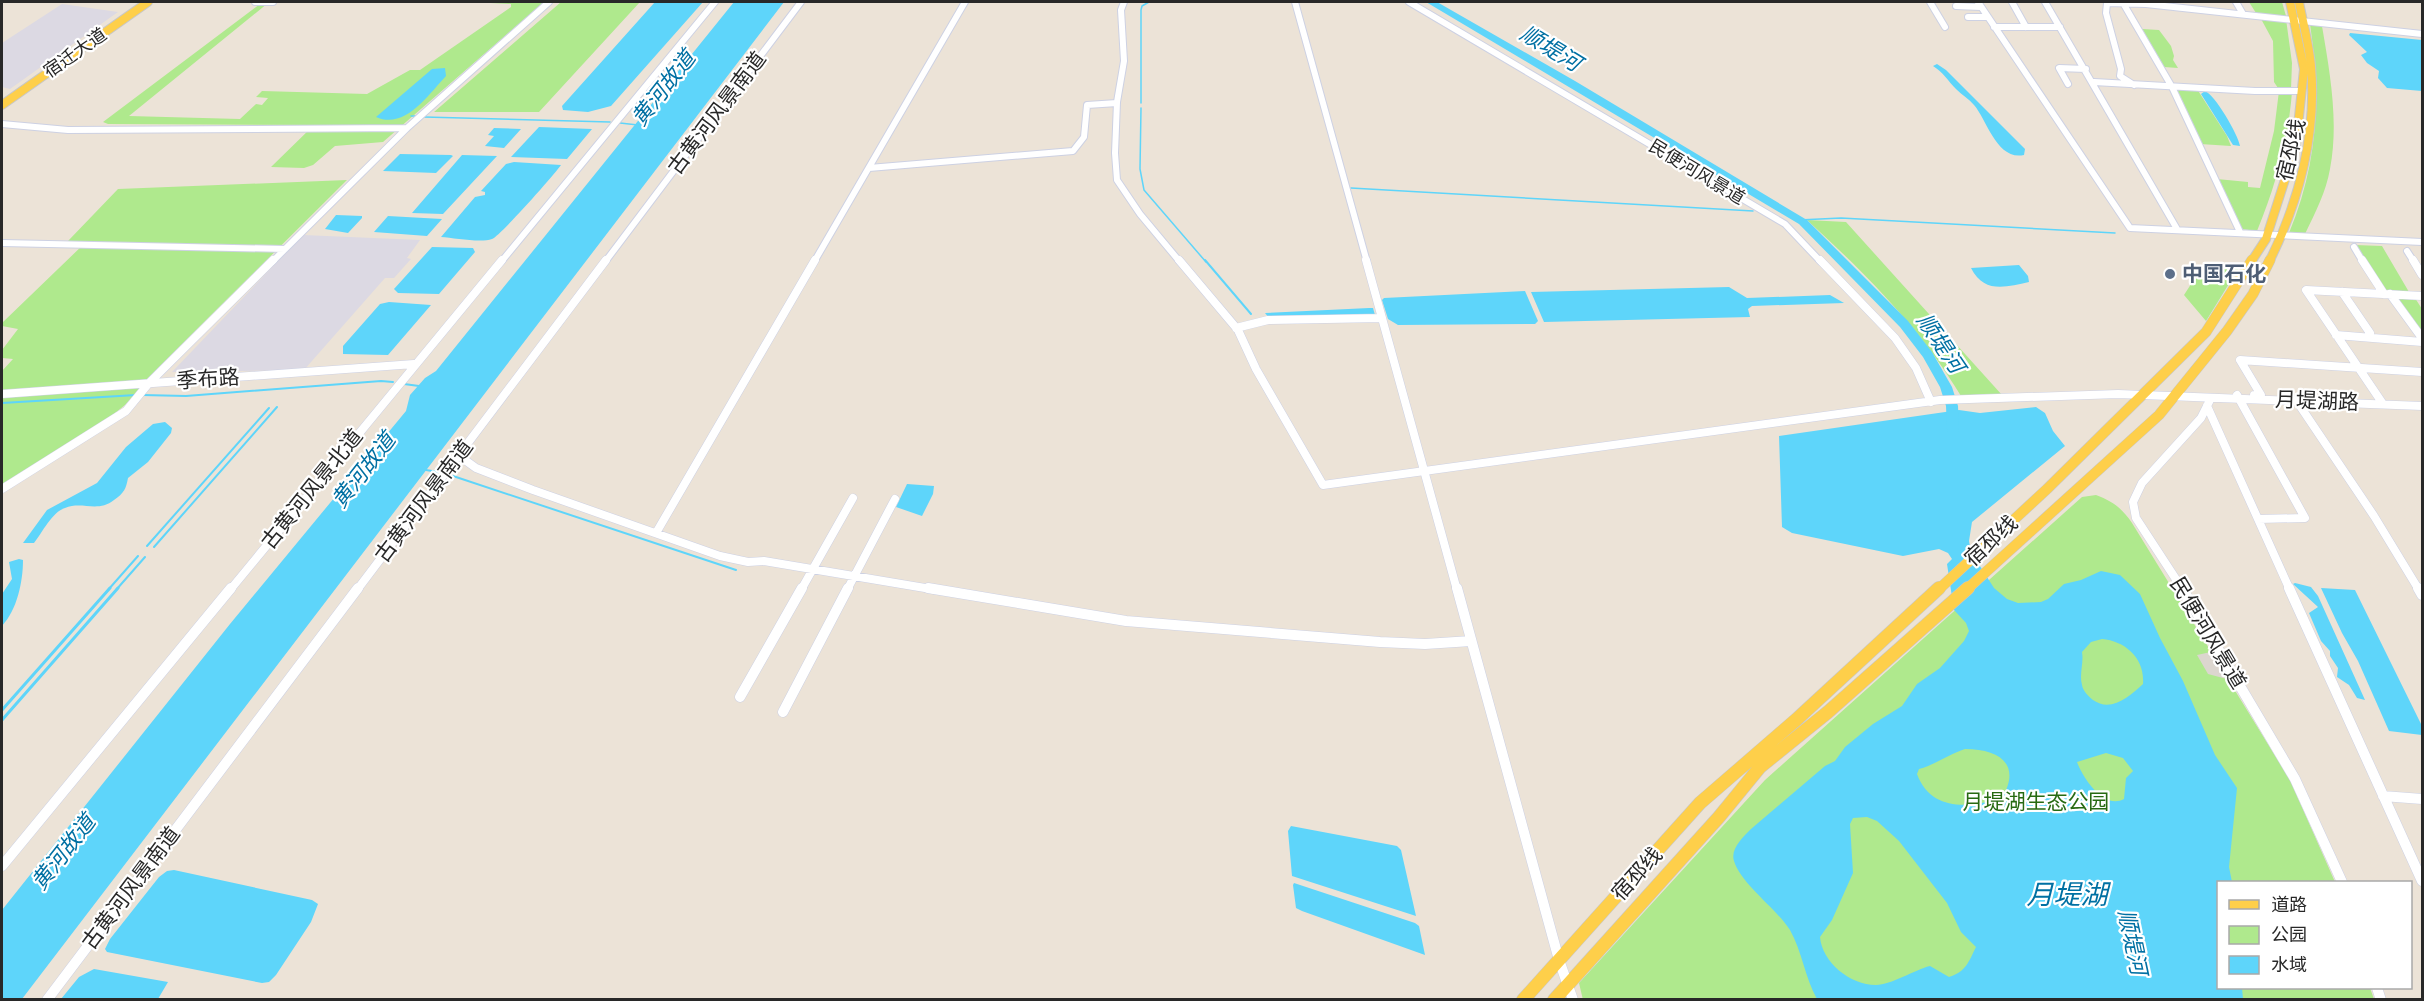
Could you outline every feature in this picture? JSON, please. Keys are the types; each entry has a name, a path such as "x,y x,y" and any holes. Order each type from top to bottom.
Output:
{"main road":[{"name":"宿迁大道","path":"2,99 140,2"},
{"name":"宿迁大道","path":"2,105 148,2"},
{"name":"宿邳线","path":"1554,999 1719,817 1760,767 1828,712 2159,415 2208,357 2253,294 2282,235 2305,164 2310,124 2311,64 2298,19 2289,2"},
{"name":"宿邳线","path":"1523,999 1700,803 1788,727 2047,489 2206,332 2267,234 2296,145 2304,69 2298,19 2299,2"}],"street":[{"path":"255,2 273,2"},
{"path":"2,489 126,411 149,383 407,128 549,2"},
{"name":"古黄河风景北道","path":"2,866 414,364 716,2"},
{"name":"古黄河风景南道","path":"47,999 801,2"},
{"path":"656,533 965,2"},
{"path":"1124,2 1120,10 1125,61 1117,103 1115,153 1117,180 1140,214 1236,328 1256,369 1323,485 1936,401 2069,394 2143,395 2209,402 2258,519 2422,881"},
{"path":"1295,2 1559,960 1574,999"},
{"name":"民便河风景道","path":"1408,2 1785,224 1895,338 1936,401"},
{"path":"1930,2 1945,27"},
{"path":"2012,2 2026,27"},
{"path":"2045,2 2094,82 2177,229"},
{"path":"2134,85 2120,76 2121,69 2106,13 2106,2 2177,4 2243,14 2422,34"},
{"path":"2236,2 2243,14"},
{"path":"2123,3 2150,42 2174,87 2240,232"},
{"path":"1956,6 1979,4 2130,228 2422,242"},
{"path":"1968,17 1987,17"},
{"path":"1994,27 2060,27"},
{"path":"2068,84 2062,73 2088,72"},
{"path":"2094,82 2302,91"},
{"path":"869,168 1073,151 1081,144 1084,135 1087,105 1117,103"},
{"path":"2,124 68,130 407,128"},
{"path":"2,243 285,249"},
{"path":"2354,247 2422,340"},
{"path":"2407,250 2422,275"},
{"path":"2382,404 2306,290 2422,296"},
{"path":"2342,292 2370,333"},
{"path":"1236,328 1268,320 1382,318"},
{"path":"2336,335 2422,340"},
{"path":"2258,519 2305,518 2236,394 2261,395 2240,360 2422,372"},
{"name":"季布路","path":"2,394 414,364"},
{"name":"月堤湖路","path":"2209,402 2238,398 2422,406"},
{"path":"2296,400 2374,516 2422,595"},
{"name":"民便河风景道","path":"2209,402 2201,418 2142,483 2133,502 2136,518 2191,602 2295,778 2342,881"},
{"path":"458,455 476,468 720,556 748,562 764,561 1126,621 1380,642 1425,644 1471,641"},
{"path":"740,697 854,498"},
{"path":"783,712 895,499"},
{"path":"2383,796 2422,799"}],"shaded area":[{"path":"62,4 118,12 10,89 2,87 2,43"},
{"path":"303,235 420,240 407,258 411,259 394,278 385,278 304,370 172,372"},
{"path":"2220,650 2238,682 2208,674 2197,655"}],"green space":[{"path":"471,2 544,2 383,142 335,146 313,165 304,168 271,167 314,125 108,124 103,122 260,4 268,3 129,116 240,119 256,104 262,105 268,98 256,97 262,91 367,94 410,70 420,70 511,7 511,4"},
{"path":"561,2 640,2 539,112 434,112"},
{"path":"2249,2 2282,2 2286,16 2256,13"},
{"path":"2260,17 2286,19 2292,63 2291,89 2278,88 2274,82 2273,41"},
{"path":"2310,24 2322,26 2334,115 2334,133 2326,186 2305,234 2289,233 2306,181 2314,130 2316,104"},
{"path":"2142,29 2159,30 2171,46 2173,60 2178,68 2164,67"},
{"path":"2175,88 2197,89 2231,146 2200,144"},
{"path":"2279,91 2292,92 2288,128 2280,163 2257,231 2241,229 2217,179 2248,182 2248,187 2260,188 2274,131"},
{"path":"347,180 158,368 125,405 104,422 2,484 2,371 13,359 2,358 2,350 18,329 2,326 2,323 86,242 68,241 118,189"},
{"path":"1807,220 1846,222 2002,395 1961,396 1928,347 1891,303"},
{"path":"2355,245 2382,246 2409,292 2386,291"},
{"path":"2240,266 2206,321 2184,295 2202,267"},
{"path":"2396,296 2415,298 2422,309 2422,335"},
{"name":"月堤湖","path":"2096,495 2107,500 2124,513 2132,523 2290,780 2335,881 2217,881 2217,989 2370,989 2374,999 1583,1000 1579,983 1765,780 2082,497"}],"water":[{"path":"655,2 703,2 611,106 588,112 563,110 562,106"},
{"name":"黄河故道","path":"734,2 784,2 22,999 2,999 2,910 230,624 406,411 410,395 425,378 436,371"},
{"path":"2350,33 2422,40 2422,91 2387,88 2378,78 2379,71 2367,63 2361,55 2367,52 2349,35"},
{"path":"1937,64 1946,70 2025,149 2024,155 2007,152 2000,146 1974,105 1933,66"},
{"path":"445,68 446,76 424,101 406,115 387,120 376,117 432,69"},
{"path":"2205,91 2226,116 2240,146 2233,145 2201,94"},
{"path":"539,127 592,129 567,159 511,157"},
{"path":"494,128 521,129 504,148 485,146 494,136 488,135"},
{"path":"400,154 453,156 436,173 383,171"},
{"path":"462,155 497,156 443,214 412,213"},
{"path":"514,162 561,165 516,217 492,239 441,237 475,197 485,195 485,192 481,191 506,164"},
{"path":"336,215 362,216 362,218 348,233 325,229"},
{"path":"388,216 442,219 427,236 374,232"},
{"path":"432,247 473,248 475,252 439,294 398,293 394,289"},
{"path":"2019,265 2028,276 2029,282 2004,287 1982,282 1971,268"},
{"path":"1729,287 1747,298 1830,295 1844,303 1752,306 1748,309 1750,317 1544,322 1531,292"},
{"path":"1525,291 1538,321 1535,324 1398,325 1388,319 1382,300 1384,298"},
{"path":"389,302 431,305 388,355 343,354 343,346 380,304"},
{"path":"1373,308 1375,315 1269,318 1265,313"},
{"name":"月堤湖","path":"2036,407 2045,413 2053,431 2065,446 1972,522 1969,541 1971,552 1994,588 2007,599 2018,603 2041,602 2048,599 2064,584 2081,580 2101,571 2120,575 2140,594 2183,681 2215,755 2237,788 2229,867 2232,881 2217,881 2217,989 2242,989 2243,999 1817,999 1790,930 1738,870 1733,857 1744,836 1825,766 1835,761 1845,747 1873,724 1902,706 1917,684 1940,668 1964,641 1969,631 1966,623 1954,610 1947,564 1952,559 1948,553 1939,549 1903,556 1792,533 1782,527 1779,436 1959,410 1980,413","holes":["2102,639 2118,643 2132,652 2141,666 2143,675 2143,684 2126,698 2107,705 2100,704 2088,695 2083,689 2081,677 2082,652 2091,642","1965,749 1988,752 2004,761 2009,776 2008,786 2002,798 1977,804 1953,804 1942,801 1923,786 1917,774 1919,769","2106,753 2123,758 2133,771 2126,778 2124,799 2109,800 2095,791 2077,762","1867,817 1877,821 1899,841 1947,903 1961,932 1976,947 1966,965 1955,975 1949,977 1930,966 1889,983 1866,984 1847,976 1826,955 1820,937 1832,920 1853,873 1850,824 1853,818"]},
{"path":"165,422 172,428 171,433 148,462 128,478 124,491 117,497 102,506 71,506 60,510 34,543 23,543 47,510 97,483 126,447 153,424"},
{"path":"907,484 934,486 933,494 922,516 896,507"},
{"path":"23,560 18,595 12,612 2,626 2,594 12,579 9,562"},
{"path":"2293,584 2311,587 2318,596 2365,700 2357,698 2349,685 2337,677 2338,668 2330,656 2330,651 2321,641 2309,613 2318,607"},
{"path":"2321,588 2355,590 2422,726 2422,735 2389,731 2358,661"},
{"path":"1291,826 1397,846 1401,850 1416,916 1292,876 1288,831"},
{"path":"174,870 312,900 318,904 311,922 269,982 262,983 107,952 105,949 110,939 159,877 167,871"},
{"path":"1294,883 1415,923 1419,926 1425,955 1296,908"},
{"path":"94,969 168,982 158,999 61,999 79,977"}],"waterway":[{"path":"1141,103 1141,10 1142,6 1149,2"},
{"name":"顺堤河","path":"1431,2 1572,83 1803,222 1904,324 1928,355 1946,387 1952,406 1953,429"},
{"path":"1141,108 1140,169 1144,190 1206,262"},
{"path":"424,117 610,122"},
{"name":"黄河故道","path":"620,123 638,125"},
{"path":"1351,188 1753,211"},
{"path":"1799,220 1841,218 2115,233"},
{"path":"1205,260 1251,314"},
{"path":"142,395 186,396 381,381 393,382"},
{"path":"404,384 419,386"},
{"path":"2,403 136,395"},
{"path":"154,547 277,407"},
{"path":"147,546 269,408"},
{"path":"426,470 438,472"},
{"path":"450,475 736,570"},
{"path":"108,590 138,556"},
{"path":"116,590 145,557"},
{"path":"2,710 110,588"},
{"path":"2,720 118,588"}],"place":[{"name":"中国石化","path":"2170,274"}],"park label":[{"name":"月堤湖生态公园","path":"2036,802"}]}
